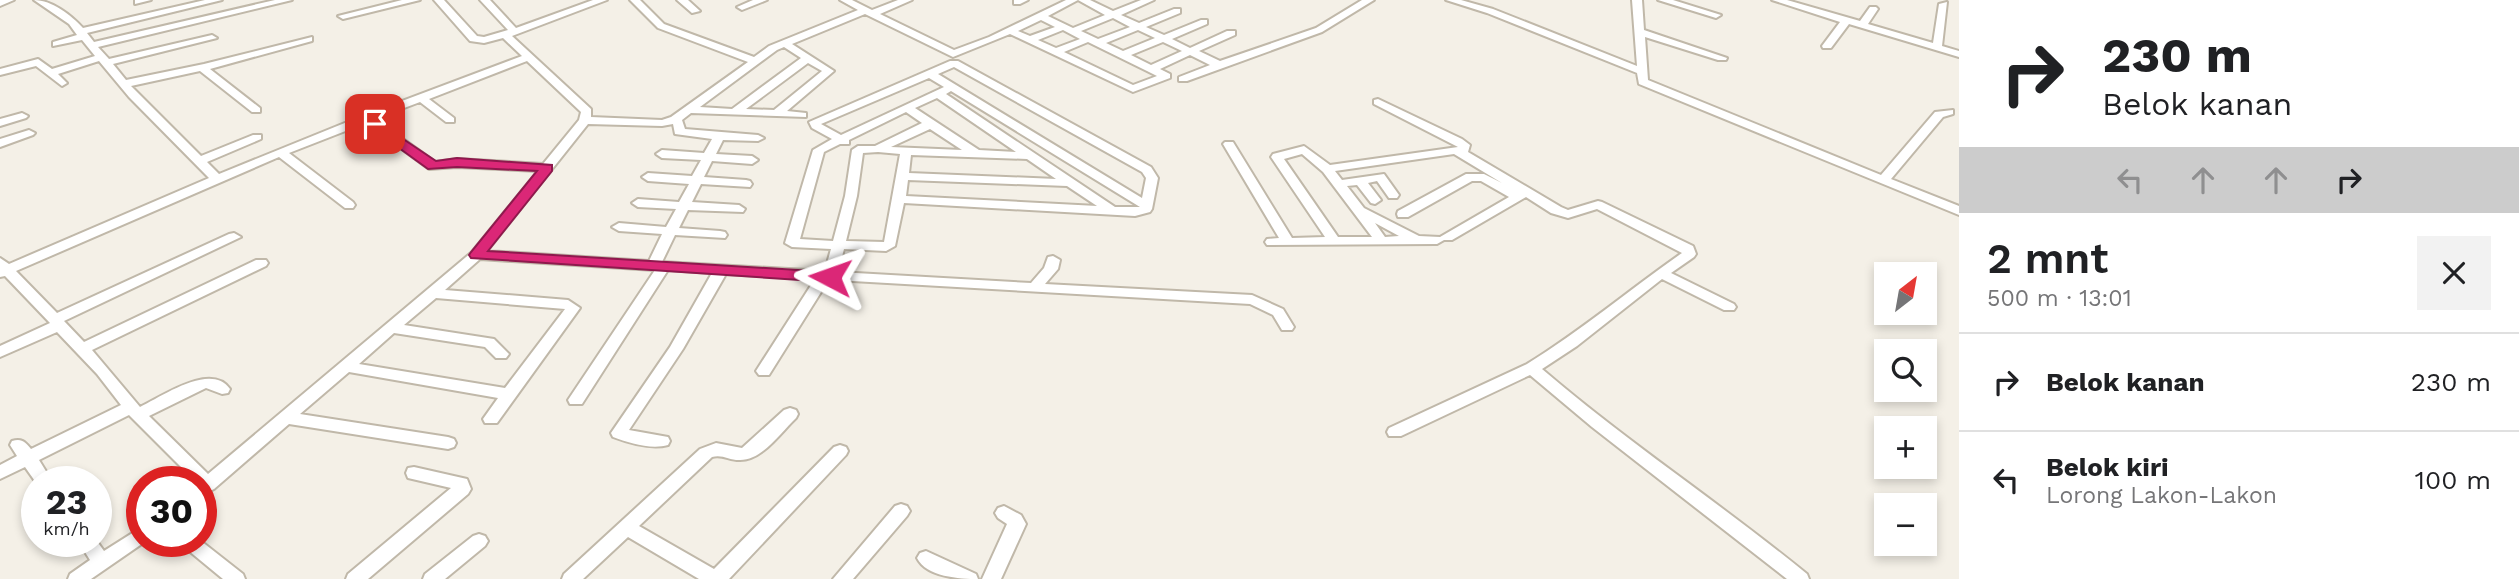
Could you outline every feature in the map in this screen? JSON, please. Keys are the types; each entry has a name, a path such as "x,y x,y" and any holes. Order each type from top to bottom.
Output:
{"street":[{"path":"0,3 9,0"},
{"path":"39,0 72,22 123,84 217,179"},
{"path":"85,38 217,0"},
{"path":"57,44 287,0"},
{"path":"342,16 415,0"},
{"path":"439,0 474,39 484,40 510,34 603,0"},
{"path":"217,476 477,255 585,120 587,111 527,58 485,0"},
{"path":"635,0 661,26 756,61"},
{"path":"682,0 695,11"},
{"path":"742,7 762,0"},
{"path":"845,0 953,54 1086,2 1219,65"},
{"path":"585,120 662,123 675,120 784,43 907,0"},
{"path":"1045,18 1073,0"},
{"path":"1030,40 1114,15 1149,0"},
{"path":"1184,79 1319,30 1369,0"},
{"path":"1451,0 1490,11 1641,71"},
{"path":"1637,0 1643,82 1959,211"},
{"path":"1663,0 1716,15"},
{"path":"1777,0 1959,54"},
{"path":"1937,47 1944,4"},
{"path":"1862,25 1873,9"},
{"path":"1056,52 1099,52 1140,27 1178,11"},
{"path":"1045,18 1068,29 1122,69 1152,69 1231,33"},
{"path":"1827,46 1846,21"},
{"path":"1010,31 1056,52 1099,52 1165,39 1204,22"},
{"path":"1639,32 1722,58"},
{"path":"52,72 212,38"},
{"path":"123,84 202,68 308,39"},
{"path":"777,114 828,73 828,70 784,43"},
{"path":"1099,52 1122,69 1129,92 1166,76 1152,69"},
{"path":"186,466 82,349 2,268 280,152 527,58"},
{"path":"735,112 808,58"},
{"path":"0,72 38,62 62,83"},
{"path":"899,199 1135,212 1144,210 1147,206 1152,178 1147,170 959,64 950,64 815,122 816,126 858,150 1034,156 1053,147"},
{"path":"202,68 256,110"},
{"path":"930,74 1147,206"},
{"path":"906,151 899,199 887,247 796,245 791,242 817,152 952,87"},
{"path":"939,94 1112,211"},
{"path":"420,97 450,120"},
{"path":"1378,102 1458,141 1464,145 1462,152"},
{"path":"907,108 976,154"},
{"path":"689,110 802,115"},
{"path":"1884,179 1939,114 1949,112"},
{"path":"0,123 22,116"},
{"path":"366,118 433,166 457,163 548,168"},
{"path":"675,120 679,123 680,132 758,138"},
{"path":"877,149 926,127 929,123"},
{"path":"0,143 29,133"},
{"path":"576,400 659,266 670,232 719,135"},
{"path":"198,162 257,137"},
{"path":"1229,144 1288,242"},
{"path":"764,371 827,276 851,196 858,150"},
{"path":"1334,241 1270,158 1304,150 1327,169 1382,241"},
{"path":"1327,169 1445,150 1462,152 1522,194"},
{"path":"280,152 349,205"},
{"path":"662,154 752,160"},
{"path":"902,176 1072,183"},
{"path":"648,177 746,184"},
{"path":"1338,184 1380,177 1393,195"},
{"path":"1395,432 1532,368 1556,354 1660,273 1685,257 1688,249 1604,207 1590,206 1569,214 1484,178 1470,177 1403,214"},
{"path":"1360,180 1375,200"},
{"path":"1272,242 1442,239 1522,194"},
{"path":"638,203 738,209"},
{"path":"1357,207 1415,240"},
{"path":"619,227 720,235"},
{"path":"0,352 234,237"},
{"path":"477,255 1252,300 1278,312 1287,327"},
{"path":"1033,289 1051,269 1053,260"},
{"path":"82,349 261,263"},
{"path":"662,441 632,438 619,433 676,349 721,270"},
{"path":"1660,273 1729,307"},
{"path":"433,293 568,305 573,308 491,419"},
{"path":"392,328 489,342 500,354"},
{"path":"348,367 509,394"},
{"path":"1532,368 1598,423 1768,551 1800,579"},
{"path":"0,473 23,452 204,383 213,383 222,389"},
{"path":"571,579 706,453 718,448 738,454 748,452 790,414"},
{"path":"288,418 448,443"},
{"path":"626,527 716,579 840,451"},
{"path":"23,452 33,466"},
{"path":"355,579 462,489 461,484 414,473"},
{"path":"842,579 901,511"},
{"path":"994,578 1006,540 1017,524 1004,513"},
{"path":"432,579 479,541"},
{"path":"77,579 126,545"},
{"path":"98,557 102,562"},
{"path":"209,557 236,579"},
{"path":"926,558 968,579"}],"route":[{"path":"375,124 429,165 457,163 548,168 477,255 830,277"}]}
